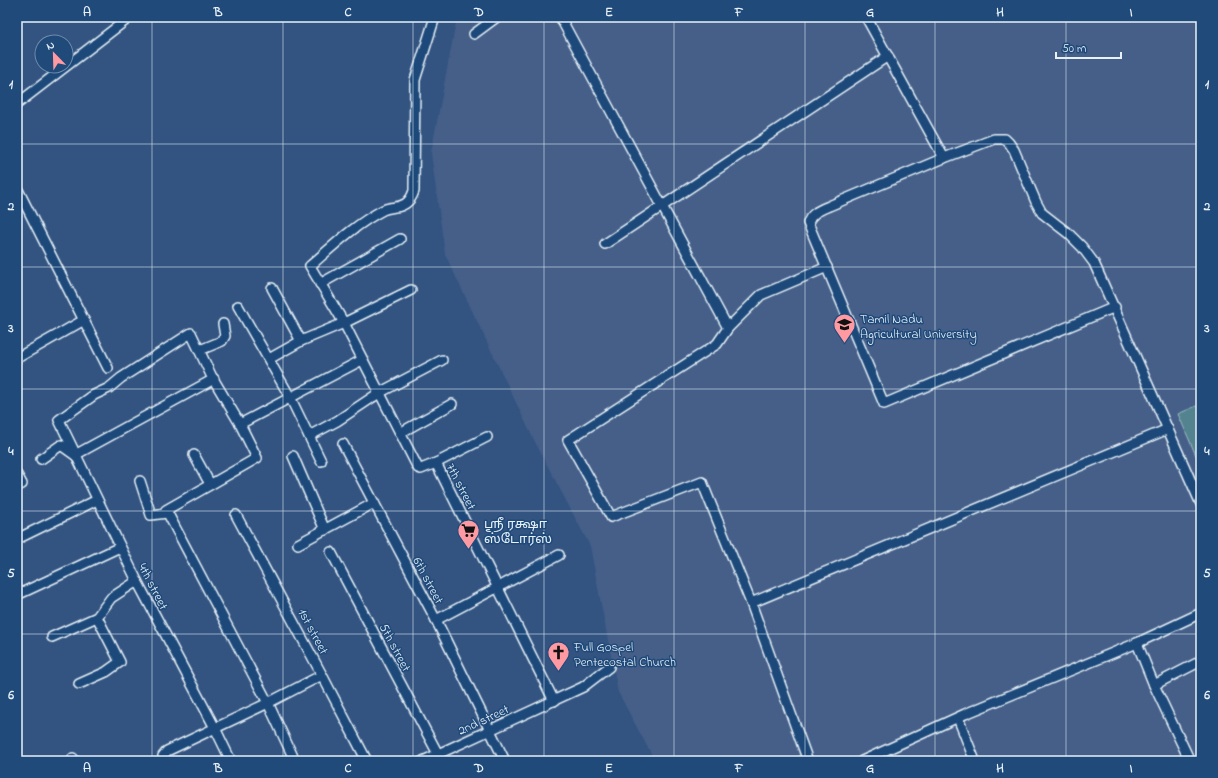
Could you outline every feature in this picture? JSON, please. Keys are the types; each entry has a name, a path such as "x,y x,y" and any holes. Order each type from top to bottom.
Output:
{"street":[{"path":"17,104 130,17"},
{"name":"7th street","path":"435,17 415,80 414,190 411,198 404,205 386,208 376,214 310,266 344,323 418,468 421,470 436,463 554,701"},
{"path":"474,34 497,17"},
{"path":"560,17 728,328"},
{"path":"866,17 944,158"},
{"path":"605,244 888,56"},
{"path":"1115,307 884,404 808,223 816,212 829,206 944,158 994,139 1005,139 1014,150 1042,213 1069,234 1094,263 1115,307 1201,504"},
{"path":"17,188 108,368"},
{"path":"320,284 400,239"},
{"path":"808,761 751,603 702,482 611,517 568,440 718,344 728,328 761,295 827,267"},
{"path":"272,288 301,341"},
{"path":"269,359 301,341 344,323 411,290"},
{"path":"238,306 290,397 321,460"},
{"path":"17,358 84,320"},
{"path":"140,481 151,515 167,512 166,510 257,458 200,350 222,341 225,336 223,324"},
{"name":"4th street","path":"200,350 191,333 121,378 109,388 94,395 59,420 137,581 231,761"},
{"path":"240,424 362,360"},
{"path":"309,436 337,421 379,393 442,360"},
{"path":"41,459 61,445 75,455 214,379"},
{"path":"400,433 452,404"},
{"path":"751,603 1168,429"},
{"path":"436,463 487,437"},
{"name":"6th street","path":"343,444 436,620 506,761"},
{"path":"194,455 210,484"},
{"path":"293,456 325,530"},
{"path":"17,475 22,484 17,486"},
{"path":"17,539 97,500"},
{"path":"298,544 374,503"},
{"path":"167,512 268,703 295,761"},
{"name":"1st street","path":"236,515 367,761"},
{"path":"18,592 120,547"},
{"name":"5th street","path":"331,552 438,754"},
{"path":"436,620 559,555"},
{"path":"52,637 97,617 111,598 137,581"},
{"path":"862,761 958,718 1138,643 1201,613"},
{"path":"79,684 106,672 120,662 97,617"},
{"path":"1138,643 1154,685 1190,761"},
{"path":"1154,685 1201,662"},
{"name":"2nd street","path":"423,761 583,687 610,667"},
{"path":"165,761 163,756 167,751 268,703 322,675"},
{"path":"958,718 975,761"}],"shaded area":[{"name":"Tamil Nadu Agricultural University","path":"457,17 1201,17 1201,761 655,761 618,692 590,546 532,436 445,254 431,153"}],"green space":[{"path":"1201,404 1201,467 1178,414"}],"place":[{"name":"Tamil Nadu Agricultural University","path":"845,344"},
{"name":"ஶ்ரீ ரக்ஷா ஸ்டோர்ஸ்","path":"468,550"},
{"name":"Full Gospel Pentecostal Church","path":"559,672"}]}
